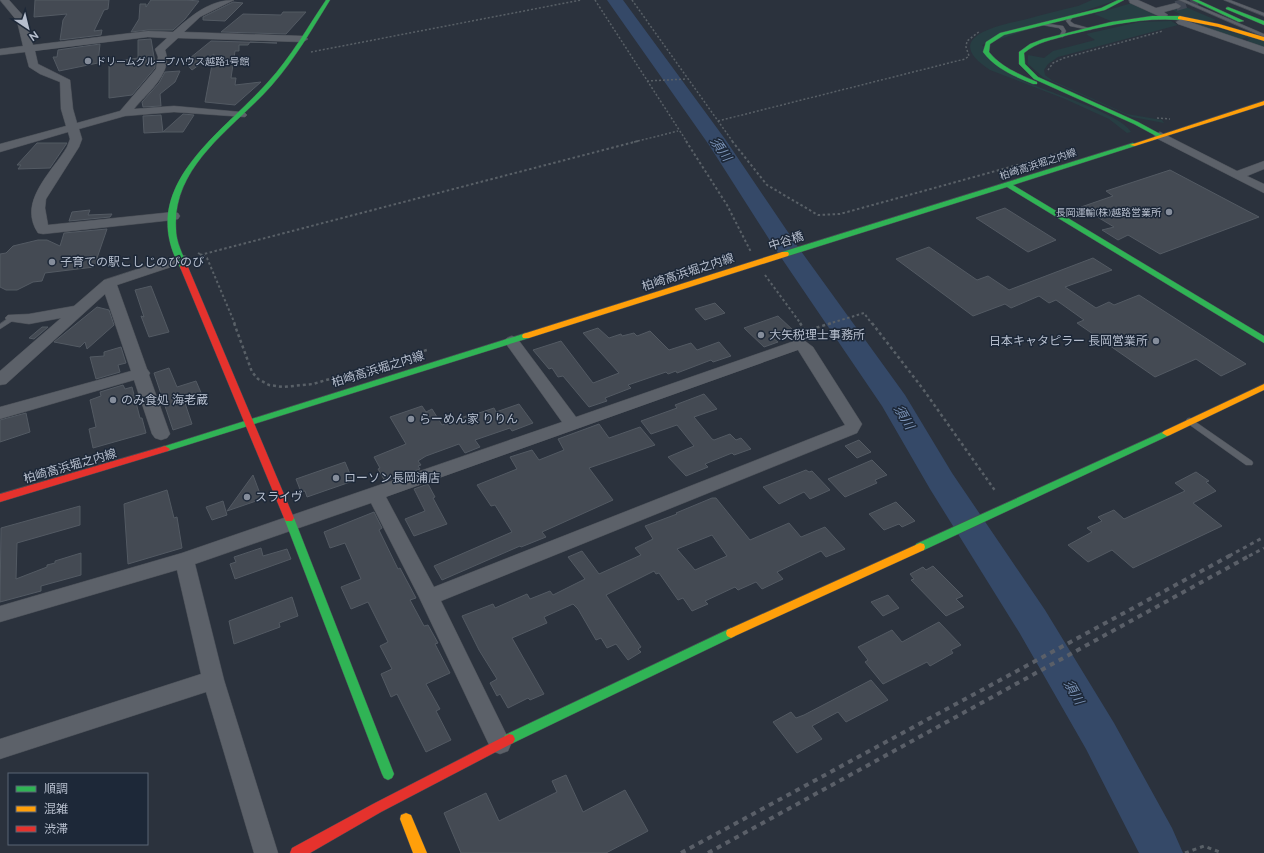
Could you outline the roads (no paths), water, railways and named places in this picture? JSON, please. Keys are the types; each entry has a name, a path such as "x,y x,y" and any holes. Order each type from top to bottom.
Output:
{"main road":[{"path":"328,0 292,56 270,86 201,152 187,172 177,192 172,225 174,238 187,255 250,422 388,774"},
{"path":"1102,108 1038,84 1011,72 993,60 986,52 988,43 995,36 1071,17 1113,5 1122,0"},
{"path":"1194,0 1264,31"},
{"path":"1211,0 1264,23"},
{"path":"1232,0 1264,15"},
{"path":"1160,136 1043,82 1029,72 1022,63 1021,53 1025,47 1061,36 1129,20 1167,17 1209,23 1264,40"},
{"name":"柏崎高浜堀之内線","path":"817,244 1010,185 1264,103"},
{"path":"1010,185 1264,340"},
{"name":"中谷橋","path":"760,262 817,244"},
{"name":"柏崎高浜堀之内線","path":"0,498 103,469 760,262"},
{"path":"297,853 374,809 500,744 711,642 954,532 1264,387"},
{"path":"406,819 420,853"}],"street":[{"path":"4,0 22,20 33,65 44,72 65,80 67,110 76,139 74,146 40,196 38,204 43,230 173,216"},
{"path":"124,113 161,70 163,57 160,50 197,15 229,0"},
{"path":"1133,1 1160,13 1178,3"},
{"path":"1185,23 1264,51"},
{"path":"0,52 125,36 175,35 303,39"},
{"path":"1,149 72,126 124,113 174,109 241,114"},
{"path":"1160,136 1264,189"},
{"path":"1236,175 1264,165"},
{"path":"0,380 109,282 187,255"},
{"path":"109,282 142,373 161,434"},
{"path":"13,318 29,319 79,310"},
{"path":"512,341 572,424"},
{"path":"0,614 184,560 291,524 375,493 800,344 807,350 854,424 850,429 429,597"},
{"path":"0,413 142,373"},
{"path":"375,493 429,597 500,744"},
{"path":"184,560 213,680 266,853"},
{"path":"0,749 213,680"}],"lane":[{"path":"1226,0 1264,15"},
{"path":"1178,3 1264,36"},
{"path":"1071,17 1068,21 1072,25 1093,29"},
{"path":"1041,24 1062,27 1064,31 1061,36"},
{"path":"0,328 13,318"},
{"path":"1190,421 1249,464"}],"waterway":[{"name":"須川","path":"615,0 659,60 676,87 718,143 788,250 895,402 941,481 1032,621 1100,736 1161,853"}],"tunnel":[{"path":"1176,6 1197,0"}],"railway":[{"path":"1229,556 1264,537"},
{"path":"1249,556 1264,548"},
{"path":"681,853 1231,555"},
{"path":"708,853 1251,555"}],"place":[{"name":"ドリームグループハウス越路1号館","path":"88,61"},
{"name":"長岡運輸(株)越路営業所","path":"1169,212"},
{"name":"子育ての駅こしじのびのび","path":"52,262"},
{"name":"大矢税理士事務所","path":"761,335"},
{"name":"日本キャタピラー 長岡営業所","path":"1156,341"},
{"name":"のみ食処 海老蔵","path":"113,400"},
{"name":"らーめん家 りりん","path":"411,419"},
{"name":"ローソン長岡浦店","path":"336,478"},
{"name":"スライヴ","path":"247,497"}]}
